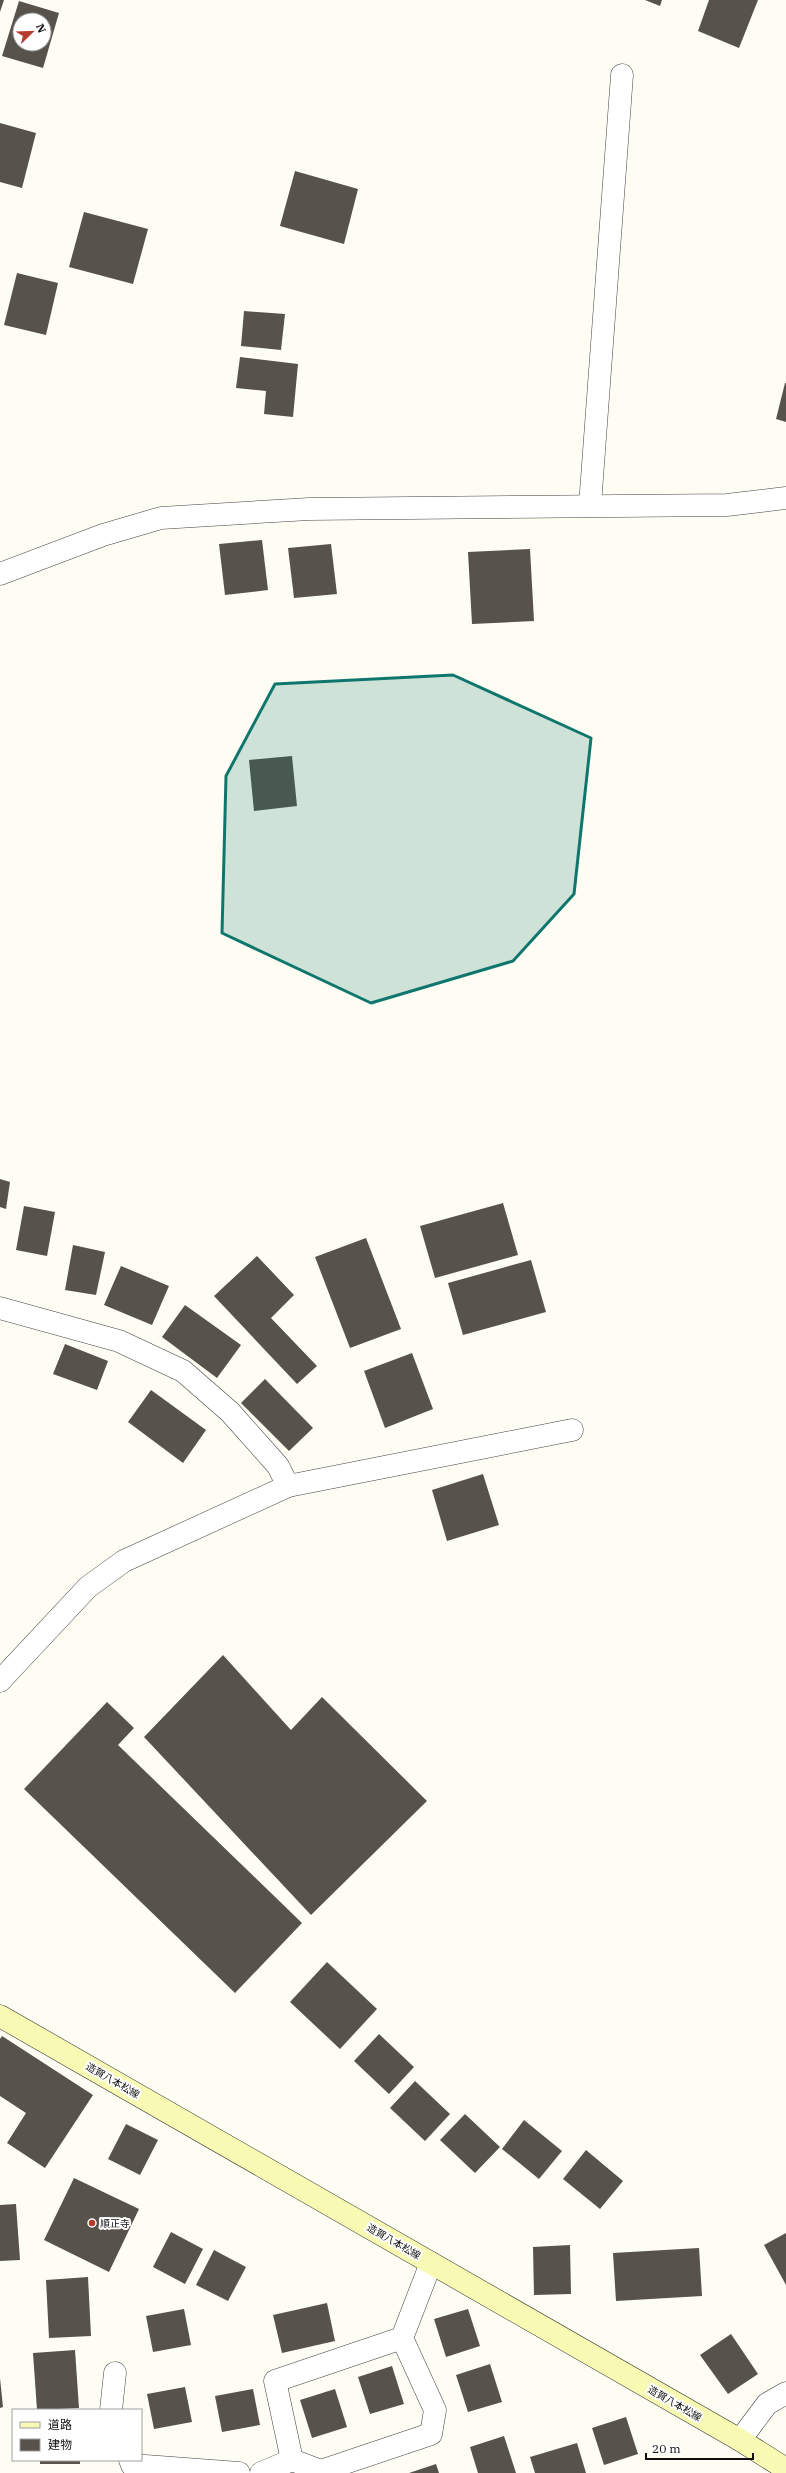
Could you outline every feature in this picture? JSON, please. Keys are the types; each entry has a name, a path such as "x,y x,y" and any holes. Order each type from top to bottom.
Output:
{"main road":[{"name":"造賀八本松線","path":"0,2016 740,2440 786,2469"}],"street":[{"path":"590,505 622,75"},
{"path":"0,574 103,535 161,518 309,509 590,505 727,505 786,498"},
{"path":"0,1308 119,1341 182,1371 230,1412 278,1466 288,1486"},
{"path":"0,1681 88,1587 124,1561 288,1486 572,1430"},
{"path":"261,2473 292,2460 321,2471 431,2434 435,2410 402,2338 431,2263"},
{"path":"292,2460 275,2381 402,2338"},
{"path":"111,2409 115,2373"},
{"path":"740,2440 767,2404 786,2393"},
{"path":"130,2461 132,2465 239,2473"}],"highlighted area":[{"path":"453,675 591,738 574,894 513,961 371,1003 222,933 226,776 275,684"}],"building":[{"path":"0,0 4,0 0,12"},
{"path":"645,0 662,0 660,6"},
{"path":"709,0 758,0 739,48 698,31"},
{"path":"19,1 59,13 52,37 52,12 16,12"},
{"path":"12,24 12,52 48,52 43,68 2,56"},
{"path":"0,123 36,133 22,188 0,182"},
{"path":"295,171 358,189 344,244 280,226"},
{"path":"84,212 148,229 133,284 69,267"},
{"path":"17,273 58,283 46,335 4,325"},
{"path":"244,311 285,314 281,350 241,346"},
{"path":"240,357 298,364 293,417 264,414 266,391 236,388"},
{"path":"786,383 786,422 776,419"},
{"path":"262,540 268,590 225,595 219,544"},
{"path":"331,544 337,594 294,598 288,548"},
{"path":"530,549 534,621 472,624 468,552"},
{"path":"292,756 297,806 254,811 249,760"},
{"path":"0,1179 10,1182 6,1209 0,1207"},
{"path":"503,1203 518,1255 435,1278 420,1226"},
{"path":"24,1206 55,1212 47,1256 16,1250"},
{"path":"366,1238 401,1329 350,1348 315,1257"},
{"path":"73,1245 105,1252 96,1295 65,1290"},
{"path":"257,1256 294,1295 271,1318 317,1366 297,1384 214,1296"},
{"path":"531,1260 546,1312 463,1335 448,1283"},
{"path":"121,1266 169,1286 152,1325 104,1305"},
{"path":"185,1305 241,1345 217,1378 162,1337"},
{"path":"65,1344 108,1361 97,1390 53,1374"},
{"path":"412,1353 433,1409 385,1428 364,1371"},
{"path":"265,1379 313,1428 289,1451 241,1403"},
{"path":"151,1390 206,1430 183,1463 128,1422"},
{"path":"483,1474 499,1525 447,1541 432,1490"},
{"path":"223,1655 291,1730 322,1697 427,1801 311,1915 144,1737"},
{"path":"107,1702 134,1728 118,1745 302,1923 235,1993 24,1789"},
{"path":"327,1962 377,2009 340,2049 290,2002"},
{"path":"379,2034 414,2067 389,2094 354,2061"},
{"path":"2,2036 93,2095 45,2168 7,2143 26,2113 0,2096 0,2039"},
{"path":"415,2081 450,2114 425,2141 390,2108"},
{"path":"465,2114 500,2147 475,2173 440,2140"},
{"path":"524,2120 562,2151 539,2179 502,2149"},
{"path":"126,2124 158,2140 140,2175 108,2159"},
{"path":"586,2150 623,2181 600,2209 563,2179"},
{"path":"74,2178 139,2209 109,2272 44,2240"},
{"path":"16,2204 20,2260 0,2261 0,2205"},
{"path":"171,2232 203,2249 185,2284 153,2267"},
{"path":"786,2233 786,2285 764,2245"},
{"path":"570,2245 571,2294 534,2295 533,2247"},
{"path":"699,2248 702,2296 616,2301 613,2253"},
{"path":"214,2250 246,2267 228,2301 196,2285"},
{"path":"88,2277 91,2336 49,2338 46,2280"},
{"path":"327,2303 335,2341 282,2353 273,2315"},
{"path":"184,2309 191,2345 153,2352 146,2316"},
{"path":"468,2309 480,2346 446,2357 434,2319"},
{"path":"731,2334 758,2374 728,2394 700,2355"},
{"path":"75,2350 79,2408 37,2409 33,2353"},
{"path":"490,2364 502,2402 468,2412 456,2375"},
{"path":"392,2366 404,2404 370,2414 358,2377"},
{"path":"0,2378 3,2407 0,2408"},
{"path":"185,2387 192,2422 154,2429 147,2394"},
{"path":"253,2389 260,2425 222,2432 215,2396"},
{"path":"335,2389 347,2427 312,2438 300,2400"},
{"path":"626,2417 638,2454 604,2465 592,2428"},
{"path":"504,2436 516,2473 478,2473 470,2447"},
{"path":"577,2443 586,2473 535,2473 530,2457"},
{"path":"40,2461 80,2461 80,2464 40,2464"},
{"path":"436,2464 439,2473 409,2473"}],"place":[{"name":"順正寺","path":"92,2223"}]}
